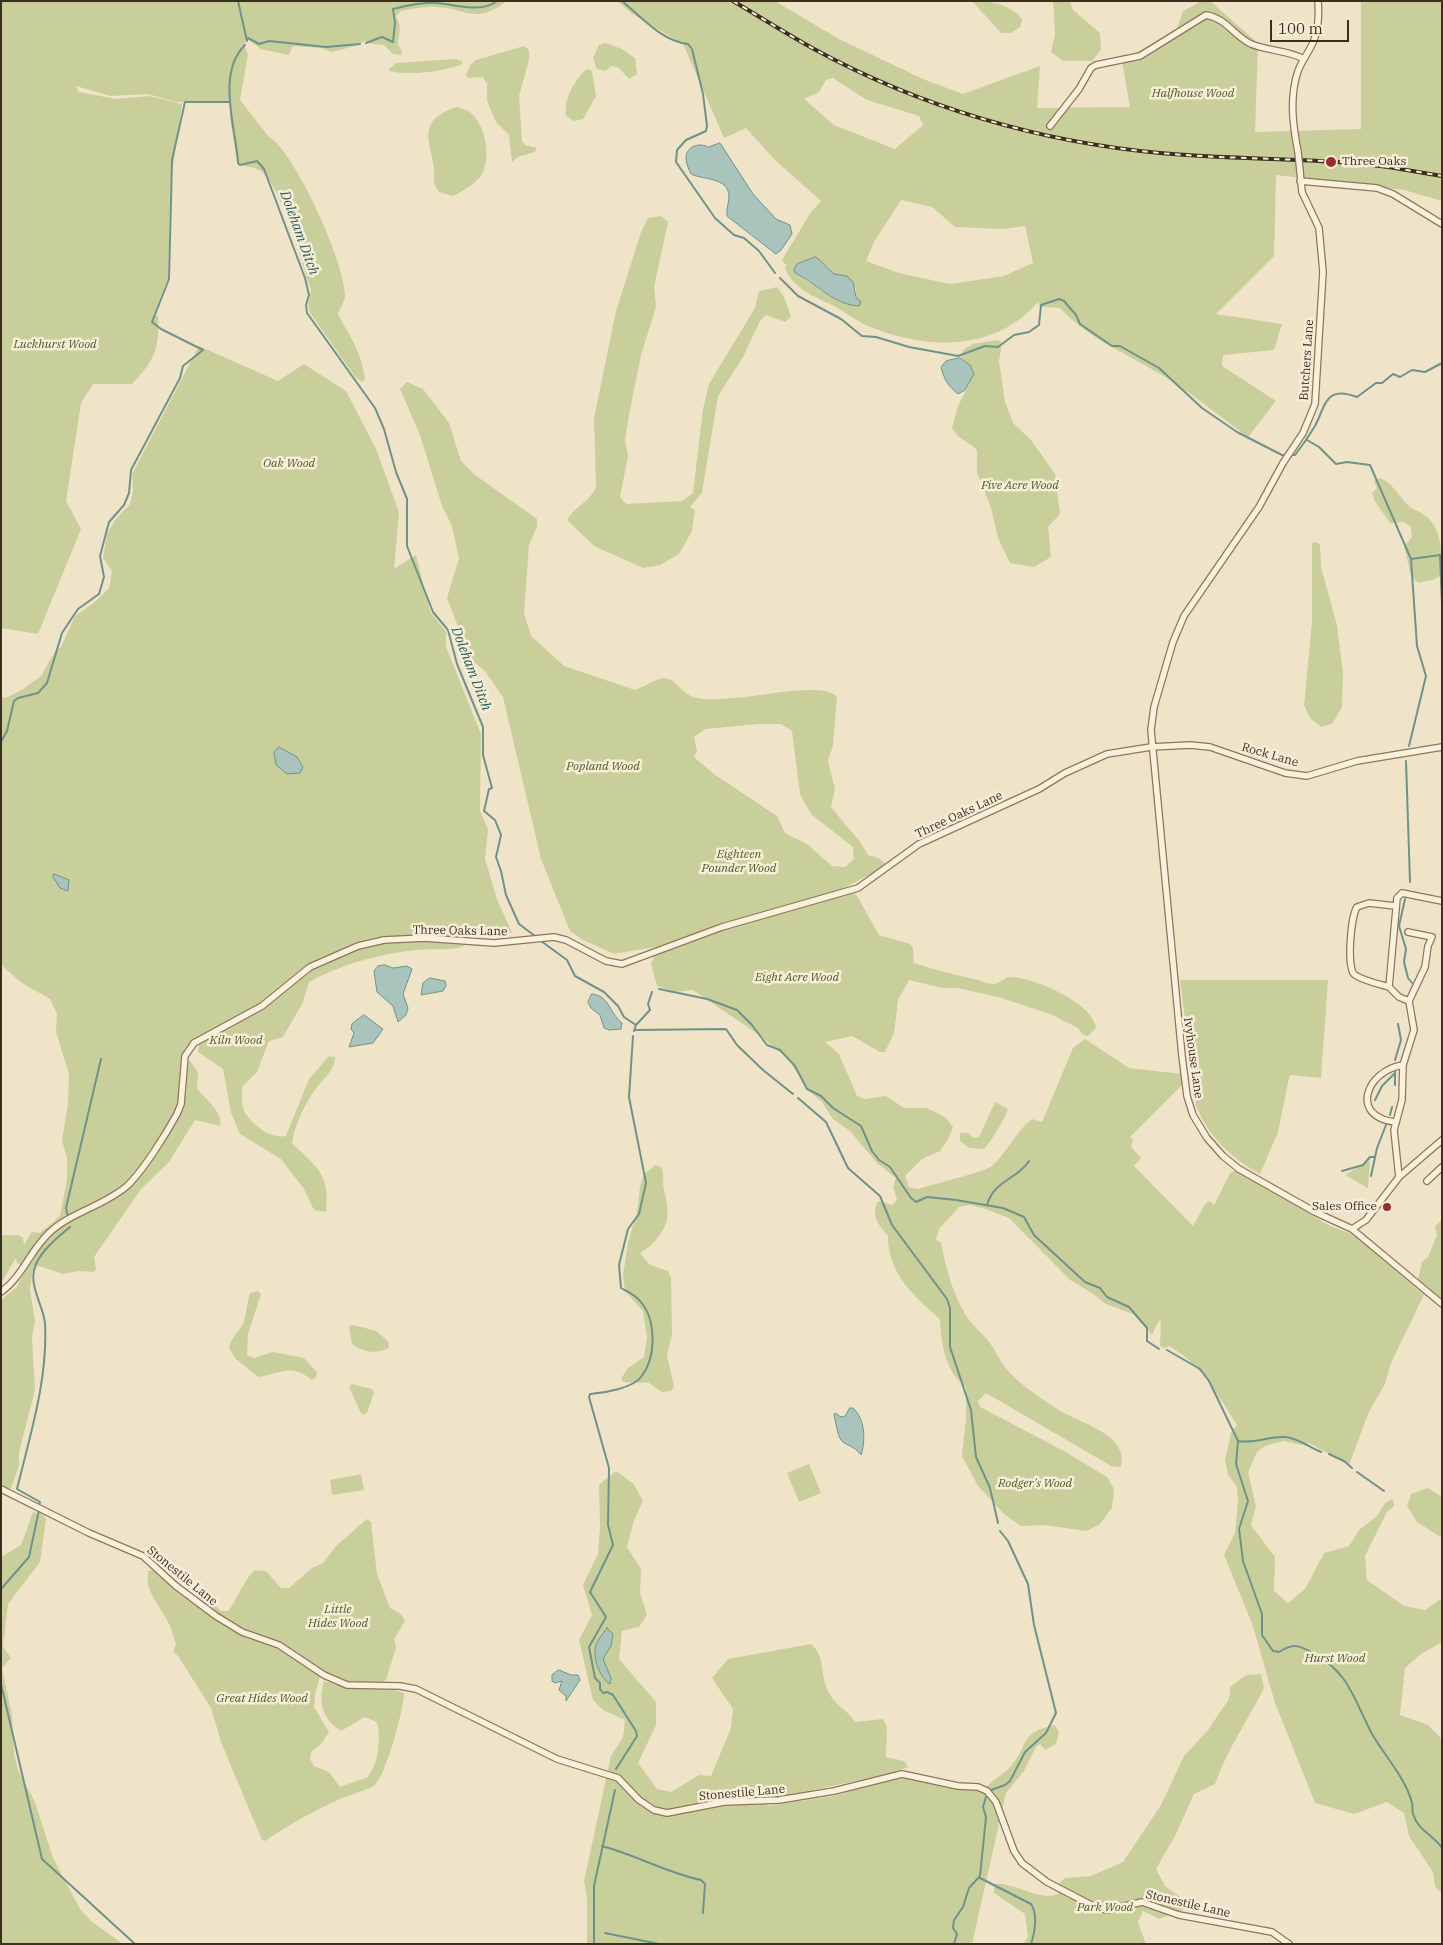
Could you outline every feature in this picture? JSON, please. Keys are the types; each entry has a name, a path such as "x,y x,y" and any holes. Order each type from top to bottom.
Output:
{"street":[{"name":"Butchers Lane","path":"1151,747 1154,707 1173,642 1184,616 1240,538 1286,458 1303,433 1315,404 1323,272 1319,228 1302,192 1292,114 1297,73 1314,40 1318,27 1318,1"},
{"path":"1050,126 1079,89 1091,68 1096,64 1140,56 1206,15 1221,20 1251,44 1288,52 1304,59"},
{"path":"1300,181 1377,188 1393,194 1442,224"},
{"name":"Rock Lane","path":"1151,747 1190,745 1210,747 1285,773 1307,776 1357,761 1442,747"},
{"name":"Three Oaks Lane","path":"1,1292 15,1280 36,1247 61,1222 120,1190 136,1174 177,1114 186,1056 194,1043 262,1006 310,967 358,946 379,941 424,938 494,943 541,937 566,940 606,961 622,964 631,962 665,947 722,927 858,888 919,844 1038,789 1090,761 1107,754 1151,747"},
{"name":"Ivyhouse Lane","path":"1151,747 1178,1023 1187,1096 1194,1115 1213,1147 1232,1164 1315,1212 1352,1229 1442,1304"},
{"path":"1389,987 1395,906 1398,895 1411,894 1442,901"},
{"path":"1395,906 1369,903 1357,907 1353,915 1350,969 1355,975 1389,987 1399,997 1410,1001"},
{"path":"1399,1177 1395,1122 1402,1100 1403,1065 1414,1030 1410,1001 1425,967 1428,946 1432,936 1408,932"},
{"path":"1395,1122 1371,1112 1367,1105 1368,1095 1370,1086 1378,1074 1392,1067 1403,1065"},
{"path":"1352,1229 1366,1220 1399,1177 1442,1140"},
{"path":"1427,1181 1442,1167"},
{"path":"1362,1236 1366,1220"},
{"name":"Stonestile Lane","path":"1,1489 143,1556 176,1586 216,1616 242,1632 279,1645 324,1675 347,1685 400,1686 416,1689 557,1758 618,1778 639,1800 654,1810 667,1813 724,1802 779,1800 834,1791 902,1774 958,1786 978,1787 986,1791 996,1802 1014,1851 1022,1864 1047,1882 1095,1908 1108,1910 1142,1902 1178,1915 1272,1932 1289,1944"}],"green space":[{"name":"Luckhurst Wood","path":"1,1 507,1 496,8 479,14 432,7 401,11 396,16 400,26 398,45 402,51 401,55 393,54 384,45 371,44 365,41 355,46 332,52 321,48 293,46 289,55 261,49 247,39 244,45 248,54 240,100 292,163 328,235 343,281 345,296 338,314 358,352 365,379 363,382 356,378 310,313 308,305 311,290 291,227 270,181 256,168 243,165 237,161 230,119 231,108 228,101 216,103 176,102 148,94 111,96 76,86 79,92 116,99 150,96 182,104 170,188 168,278 154,315 158,316 158,337 154,354 146,368 132,384 93,384 81,403 66,501 81,529 38,634 1,628"},
{"name":"Halfhouse Wood","path":"617,1 775,1 839,39 923,79 963,94 1040,66 1037,108 1130,107 1122,61 1177,29 1183,11 1198,3 1197,1 1210,1 1258,43 1255,132 1361,129 1361,1 1442,1 1442,201 1404,190 1276,175 1274,256 1216,314 1282,324 1274,350 1223,355 1222,366 1276,401 1248,437 1179,386 1081,327 1060,308 1040,307 1038,302 1021,318 1002,330 982,338 961,342 939,342 916,340 873,328 803,290 791,279 787,273 785,266 787,266 782,260 811,212 821,201 776,161 746,128 724,138 683,44 631,13","holes":["833,78 867,100 919,116 923,125 895,149 834,125 804,99 819,92 826,80","901,200 932,207 955,227 1003,229 1025,226 1033,263 1004,276 950,284 899,273 866,261 874,242","815,257 834,274 847,276 856,289 856,297 826,294 795,273 797,264"]},
{"path":"972,1 1000,4 1012,10 1022,19 1020,27 1011,33 1001,33"},
{"path":"1053,1 1070,1 1073,10 1100,33 1101,50 1092,61 1063,61 1051,52 1055,34"},
{"path":"605,43 622,49 635,58 637,74 629,79 618,67 611,66 605,71 597,69 593,58 599,45"},
{"path":"524,46 529,50 529,60 519,96 522,141 525,145 537,148 535,152 518,157 512,162 509,135 496,122 487,101 487,84 483,77 468,78 466,75 471,64 476,60"},
{"path":"455,59 462,61 462,64 436,71 404,73 388,70 396,63"},
{"path":"587,69 592,71 596,96 583,119 574,121 566,116 566,103 574,84"},
{"path":"457,107 470,112 476,118 483,132 486,157 483,172 478,180 453,196 439,192 434,184 429,129 433,121 442,114"},
{"path":"661,216 668,222 654,287 656,307 641,355 625,440 628,456 620,497 626,504 682,501 693,493 703,409 709,384 755,308 759,291 777,287 784,297 791,317 785,322 766,315 760,321 743,357 718,396 702,493 690,507 695,510 692,531 679,554 660,565 643,568 594,546 567,520 594,492 596,487 594,418 616,311 641,232 648,218"},
{"name":"Five Acre Wood","path":"998,340 1002,343 999,361 1005,402 1013,423 1031,440 1055,474 1060,514 1048,527 1051,557 1034,567 1010,563 998,538 991,508 977,473 977,450 960,438 952,428 958,406 974,374 970,365 961,358 963,350 972,344"},
{"path":"199,346 278,381 304,364 346,391 376,449 399,512 394,569 416,555 430,611 446,632 446,647 481,734 480,811 488,829 485,859 497,899 512,933 468,934 471,940 462,947 388,954 334,970 309,982 303,1002 283,1037 269,1041 257,1072 242,1087 242,1103 247,1116 257,1126 274,1135 286,1136 309,1079 329,1056 335,1057 331,1071 315,1090 304,1109 295,1129 292,1143 315,1166 324,1180 327,1199 326,1212 314,1210 304,1189 281,1159 240,1134 231,1113 223,1069 198,1052 200,1035 185,1048 181,1062 190,1061 198,1072 197,1088 216,1111 219,1116 220,1126 195,1120 169,1162 141,1189 94,1257 96,1269 94,1272 79,1271 63,1274 39,1266 33,1267 30,1290 35,1321 32,1338 35,1390 19,1452 19,1466 10,1491 1,1486 1,1300 17,1287 26,1268 17,1263 16,1258 1,1283 1,1235 19,1235 23,1238 24,1245 32,1232 40,1233 60,1216 67,1180 67,1158 62,1141 68,1103 69,1074 56,1032 57,1014 50,999 22,983 1,965 1,698 8,697 23,689 41,676 56,650 61,647 75,616 95,602 109,588 112,571 103,558 107,534 115,520 130,504 133,491 132,474"},
{"path":"407,382 423,389 449,423 461,461 475,475 537,519 537,526 529,545 524,613 531,636 564,666 635,690 663,678 674,682 687,694 702,699 732,698 807,690 830,693 837,697 833,745 828,761 835,789 831,807 861,843 868,855 878,858 885,863 884,867 842,889 719,924 661,946 614,954 583,940 570,931 541,859 503,697 484,670 471,660 447,598 459,558 452,526 442,506 420,435 400,389","holes":["781,724 792,731 800,794 811,814 853,847 854,859 845,867 832,866 807,844 785,833 777,816 714,774 694,757 697,751 694,737 705,729"]},
{"path":"1379,478 1387,482 1409,506 1430,519 1438,533 1440,542 1442,575 1433,580 1418,583 1411,576 1404,546 1412,537 1411,527 1404,522 1390,523 1374,500 1372,493 1377,488 1374,481"},
{"path":"1317,542 1320,545 1321,567 1337,625 1343,673 1342,707 1332,724 1321,727 1310,718 1304,705 1312,622 1312,543"},
{"path":"847,892 856,894 879,935 910,944 913,948 914,963 991,984 1011,977 1034,982 1061,993 1085,1009 1092,1018 1096,1028 1088,1036 1082,1034 1078,1028 1050,1014 998,997 957,988 942,988 909,980 898,1000 894,1033 885,1052 880,1052 852,1036 825,1042 839,1054 857,1096 865,1099 886,1096 904,1108 927,1108 945,1117 953,1127 949,1138 940,1151 922,1159 905,1176 909,1187 918,1189 992,1166 1026,1124 1032,1119 1042,1122 1073,1048 1085,1039 1129,1068 1182,1074 1183,1084 1130,1137 1133,1140 1131,1147 1141,1158 1134,1166 1193,1226 1205,1204 1210,1201 1214,1205 1230,1173 1236,1170 1330,1226 1354,1235 1424,1295 1391,1363 1385,1384 1368,1414 1349,1465 1309,1443 1302,1445 1283,1441 1265,1446 1257,1452 1248,1472 1256,1507 1251,1525 1275,1557 1274,1591 1288,1603 1305,1589 1324,1553 1349,1546 1359,1530 1377,1516 1385,1503 1393,1499 1394,1506 1387,1512 1365,1556 1367,1580 1404,1606 1425,1610 1442,1598 1442,1642 1421,1654 1405,1668 1400,1715 1428,1725 1442,1739 1442,1893 1435,1887 1433,1872 1409,1836 1404,1813 1387,1802 1354,1814 1315,1803 1275,1703 1253,1626 1224,1555 1235,1533 1238,1502 1237,1487 1228,1475 1225,1460 1231,1433 1237,1425 1200,1371 1169,1346 1165,1348 1160,1346 1161,1321 1159,1321 1152,1335 1133,1314 1106,1304 1070,1280 1009,1218 970,1205 959,1207 939,1229 936,1240 941,1243 950,1279 960,1306 971,1322 990,1343 1004,1366 1021,1383 1047,1402 1109,1437 1117,1445 1122,1455 1121,1467 1111,1466 986,1393 978,1401 980,1407 1064,1451 1107,1477 1114,1489 1112,1508 1099,1525 1086,1531 1044,1525 1021,1526 1004,1514 978,1486 962,1456 966,1417 966,1387 959,1381 949,1365 943,1347 940,1319 904,1283 892,1261 888,1235 876,1219 875,1211 878,1201 892,1205 897,1200 893,1187 896,1178 877,1163 850,1131 833,1119 822,1102 807,1089 789,1060 762,1037 693,990 675,992 657,986 651,964 655,954 694,938"},
{"path":"1180,980 1328,980 1321,1078 1291,1075 1289,1078 1278,1132 1260,1174 1239,1161 1222,1146 1208,1128 1196,1106"},
{"path":"995,1102 1008,1109 1001,1123 984,1149 969,1148 960,1141 960,1133 968,1133 973,1138 979,1137"},
{"path":"1370,1160 1368,1188 1345,1175"},
{"path":"655,1165 661,1167 663,1173 663,1187 668,1212 667,1219 658,1237 640,1253 650,1265 668,1271 671,1277 672,1335 667,1355 674,1387 671,1391 662,1392 649,1383 623,1382 621,1379 627,1369 644,1357 647,1338 643,1311 625,1291 623,1276 628,1242 637,1213 640,1187 644,1174"},
{"path":"1442,1220 1442,1300 1418,1279 1422,1262 1428,1257 1437,1235 1435,1226"},
{"path":"258,1291 261,1294 248,1334 247,1355 254,1358 273,1352 304,1358 317,1372 316,1378 312,1380 298,1372 292,1371 258,1377 235,1358 229,1348 230,1344 243,1324 250,1293"},
{"path":"354,1325 376,1331 388,1341 389,1348 370,1352 352,1344 349,1326"},
{"path":"352,1384 372,1389 374,1393 367,1413 362,1415 349,1387"},
{"path":"809,1464 821,1493 799,1502 787,1473"},
{"path":"616,1471 634,1484 643,1501 634,1520 627,1547 641,1569 640,1593 647,1615 639,1627 622,1631 619,1659 656,1702 656,1725 638,1763 657,1789 671,1792 699,1775 711,1776 731,1728 733,1709 712,1678 728,1659 811,1644 816,1649 821,1660 828,1691 855,1722 883,1719 887,1727 886,1757 904,1761 908,1767 889,1774 889,1780 907,1778 942,1787 982,1792 1011,1766 1030,1736 1043,1728 1055,1725 1059,1732 1056,1744 1045,1750 1040,1744 1036,1747 1024,1771 1006,1793 972,1944 587,1944 587,1899 584,1881 611,1756 623,1737 625,1720 603,1710 593,1700 579,1640 592,1615 583,1585 598,1554 600,1528 599,1485","holes":["866,1779 870,1785 834,1796 766,1806 778,1797"]},
{"path":"361,1474 364,1490 332,1495 330,1480"},
{"path":"1428,1488 1442,1497 1442,1538 1417,1522 1407,1506 1411,1494"},
{"path":"33,1512 42,1514 46,1519 40,1562 8,1604 3,1647 11,1658 2,1668 12,1716 14,1754 18,1770 35,1802 53,1858 80,1909 91,1921 123,1944 1,1944 1,1557 21,1545"},
{"name":"Little Hides Wood","path":"367,1519 371,1522 377,1574 390,1608 401,1614 405,1621 394,1639 396,1647 386,1680 379,1683 351,1683 329,1674 291,1649 235,1625 198,1600 197,1596 204,1595 221,1611 228,1611 247,1579 255,1570 266,1571 281,1588 289,1588 312,1568 323,1563 336,1546"},
{"name":"Great Hides Wood","path":"149,1570 156,1571 171,1586 229,1627 252,1639 274,1646 320,1676 314,1707 329,1732 321,1744 311,1752 310,1759 314,1766 329,1772 340,1787 368,1777 372,1771 379,1743 377,1722 365,1717 341,1731 329,1721 323,1709 321,1696 324,1681 352,1689 388,1688 404,1693 394,1741 384,1768 375,1785 327,1805 265,1841 262,1840 221,1742 211,1708 178,1656 173,1652 176,1645 174,1636 150,1590 148,1584"},
{"name":"Park Wood","path":"1261,1674 1264,1688 1232,1747 1215,1784 1194,1794 1176,1834 1156,1869 1165,1886 1187,1902 1186,1909 1159,1919 1143,1911 1138,1922 1146,1944 1024,1944 1028,1936 1025,1914 994,1893 994,1884 1002,1884 1043,1896 1051,1896 1058,1894 1058,1884 1065,1878 1091,1876 1123,1862 1161,1805 1184,1756 1208,1730 1229,1699 1230,1687 1246,1675"}],"water":[{"path":"720,143 753,194 776,219 790,225 792,234 776,254 727,216 729,196 728,190 724,185 714,180 691,174 686,160 688,151 698,145 708,147"},
{"path":"816,257 834,274 847,276 853,282 856,297 861,302 859,306 850,305 833,298 795,273 794,269 797,264"},
{"path":"960,358 970,365 974,374 965,390 958,394 947,382 941,367 946,361"},
{"path":"279,747 297,757 303,767 300,773 287,774 276,765 274,753"},
{"path":"54,874 69,880 68,891 60,888 53,877"},
{"path":"385,965 393,968 407,966 412,969 403,994 408,1008 406,1015 398,1022 393,1006 377,992 374,971 378,966"},
{"path":"430,978 445,981 446,986 443,991 421,995 423,983"},
{"path":"592,994 598,995 606,1001 622,1023 621,1029 609,1030 604,1028 600,1015 591,1008 588,1002"},
{"path":"364,1015 383,1029 373,1043 349,1047 354,1033 351,1029 352,1024"},
{"path":"850,1408 853,1408 857,1413 862,1424 864,1443 861,1455 856,1449 841,1440 838,1435 834,1415 835,1413 841,1417 845,1416"},
{"path":"607,1628 613,1634 611,1646 603,1659 611,1678 610,1684 600,1672 595,1655 596,1645"},
{"path":"559,1670 571,1675 578,1675 580,1680 566,1701 566,1696 559,1690 562,1681 555,1683 552,1681 552,1675"}],"waterway":[{"name":"Doleham Ditch","path":"238,1 247,41"},
{"path":"366,43 382,37 393,42 395,23 393,9 414,4 431,3 475,8 490,5 497,1"},
{"path":"622,1 644,21 661,33 678,42 688,44 692,49 703,94 707,126 706,131 686,140 677,150 676,162 715,218 734,235 744,238 759,251 775,273"},
{"path":"248,38 259,44 269,41 326,47 360,44"},
{"name":"Doleham Ditch","path":"245,45 236,57 231,70 230,85 230,101 238,163 240,165 257,161 264,169 305,278 309,295 306,305 307,313 375,408 384,429 396,472 407,499 407,546 433,612 448,630 457,664 483,727 483,755 492,788 489,789 484,811 495,820 501,835 496,857 506,895 519,924 535,936"},
{"path":"1,742 7,731 14,701 18,698 38,693 47,683 62,633 78,609 99,594 104,577 100,556 109,522 124,505 129,493 131,470 180,378 183,366 203,350 161,329 152,322 169,279 172,160 185,102 230,102"},
{"path":"780,278 798,296 841,319 862,336 876,337 909,347 958,356 985,346 998,347 1014,335 1029,332 1039,325 1041,305 1059,299 1064,301 1076,315 1080,324 1112,346 1120,346 1159,368 1202,408 1237,432 1282,455 1286,455"},
{"path":"1291,455 1295,455 1305,441 1315,426 1328,399 1333,395 1346,394 1357,397 1376,383 1382,383 1393,374 1400,377 1412,370 1425,372 1442,363"},
{"path":"1307,440 1319,447 1336,464 1347,462 1370,465 1411,559 1417,646 1426,676 1409,746"},
{"path":"1411,559 1440,555 1442,605"},
{"path":"1406,761 1410,882"},
{"path":"1405,899 1399,926 1406,949 1404,962 1408,978 1412,983"},
{"name":"Doleham Ditch","path":"541,941 567,960 575,976 604,992 618,1006 624,1017 636,1025 634,1031"},
{"path":"659,989 707,999 737,1010 752,1025 767,1045 780,1050 795,1066 807,1089 821,1096 833,1108 861,1126 872,1151 879,1160 890,1167 911,1198 916,1202 927,1197 956,1200 1003,1208 1024,1217 1034,1235 1085,1282 1100,1288 1107,1297 1129,1307 1147,1328 1147,1341 1159,1349"},
{"path":"636,1025 650,1010 648,1004 652,992"},
{"path":"1395,1060 1401,1040 1398,1024"},
{"path":"634,1030 726,1029 737,1045 763,1070 793,1094"},
{"path":"616,1769 637,1736 636,1731 613,1695 607,1692 603,1693 600,1689 600,1683 595,1678 589,1647 606,1617 590,1592 613,1545 608,1525 609,1468 589,1397 590,1394 618,1389 637,1381 646,1369 652,1348 653,1337 648,1315 644,1306 637,1298 621,1288 619,1265 628,1229 639,1214 646,1183 629,1097 633,1036"},
{"path":"68,1217 66,1208 101,1059"},
{"path":"1395,1071 1395,1085"},
{"path":"1375,1100 1382,1086 1395,1073"},
{"path":"798,1098 826,1122 848,1168 880,1196 892,1225 947,1299 950,1308 950,1347 971,1410 976,1457 990,1488 998,1523"},
{"path":"1390,1115 1392,1107"},
{"path":"1371,1176 1377,1148 1386,1125"},
{"path":"1342,1171 1363,1165 1370,1157 1375,1157"},
{"path":"987,1205 995,1190 1019,1172 1029,1161"},
{"path":"39,1505 40,1502 17,1489 37,1407 44,1365 45,1323 33,1279 36,1264 43,1253 70,1227"},
{"path":"1167,1350 1200,1369 1209,1381 1238,1441 1236,1464 1248,1501 1239,1529 1243,1561 1262,1614 1262,1635 1273,1651 1279,1652 1292,1646 1304,1648 1325,1661 1343,1678 1350,1688 1372,1734 1405,1785 1412,1803 1415,1820 1442,1848"},
{"path":"1238,1441 1250,1442 1285,1437 1299,1441 1321,1452"},
{"path":"1329,1454 1344,1461 1352,1468"},
{"path":"1357,1472 1384,1491"},
{"path":"1,1589 29,1557 39,1510"},
{"path":"991,1790 1010,1781 1025,1752 1046,1733 1056,1713 1034,1625 1028,1584 1008,1541 1000,1531"},
{"path":"1,1684 42,1859 135,1944"},
{"path":"594,1944 594,1886 615,1790"},
{"path":"954,1944 957,1934 953,1928 954,1920 963,1907 969,1888 980,1876 986,1817 983,1807 986,1797"},
{"path":"602,1846 701,1880 705,1884 703,1913"},
{"path":"980,1878 1031,1904 1035,1913 1035,1929 1031,1944"},
{"path":"605,1933 659,1944"}],"railway":[{"path":"733,1 814,49 854,70 938,104 1026,131 1115,148 1160,153 1352,163 1442,176"}],"place":[{"name":"Three Oaks","path":"1331,162"},
{"name":"Sales Office","path":"1387,1207"}],"park label":[{"name":"Oak Wood","path":"289,464"},
{"name":"Popland Wood","path":"603,767"},
{"name":"Eighteen Pounder Wood","path":"739,862"},
{"name":"Eight Acre Wood","path":"797,978"},
{"name":"Kiln Wood","path":"236,1041"},
{"name":"Rodger's Wood","path":"1035,1484"},
{"name":"Hurst Wood","path":"1335,1659"}]}
